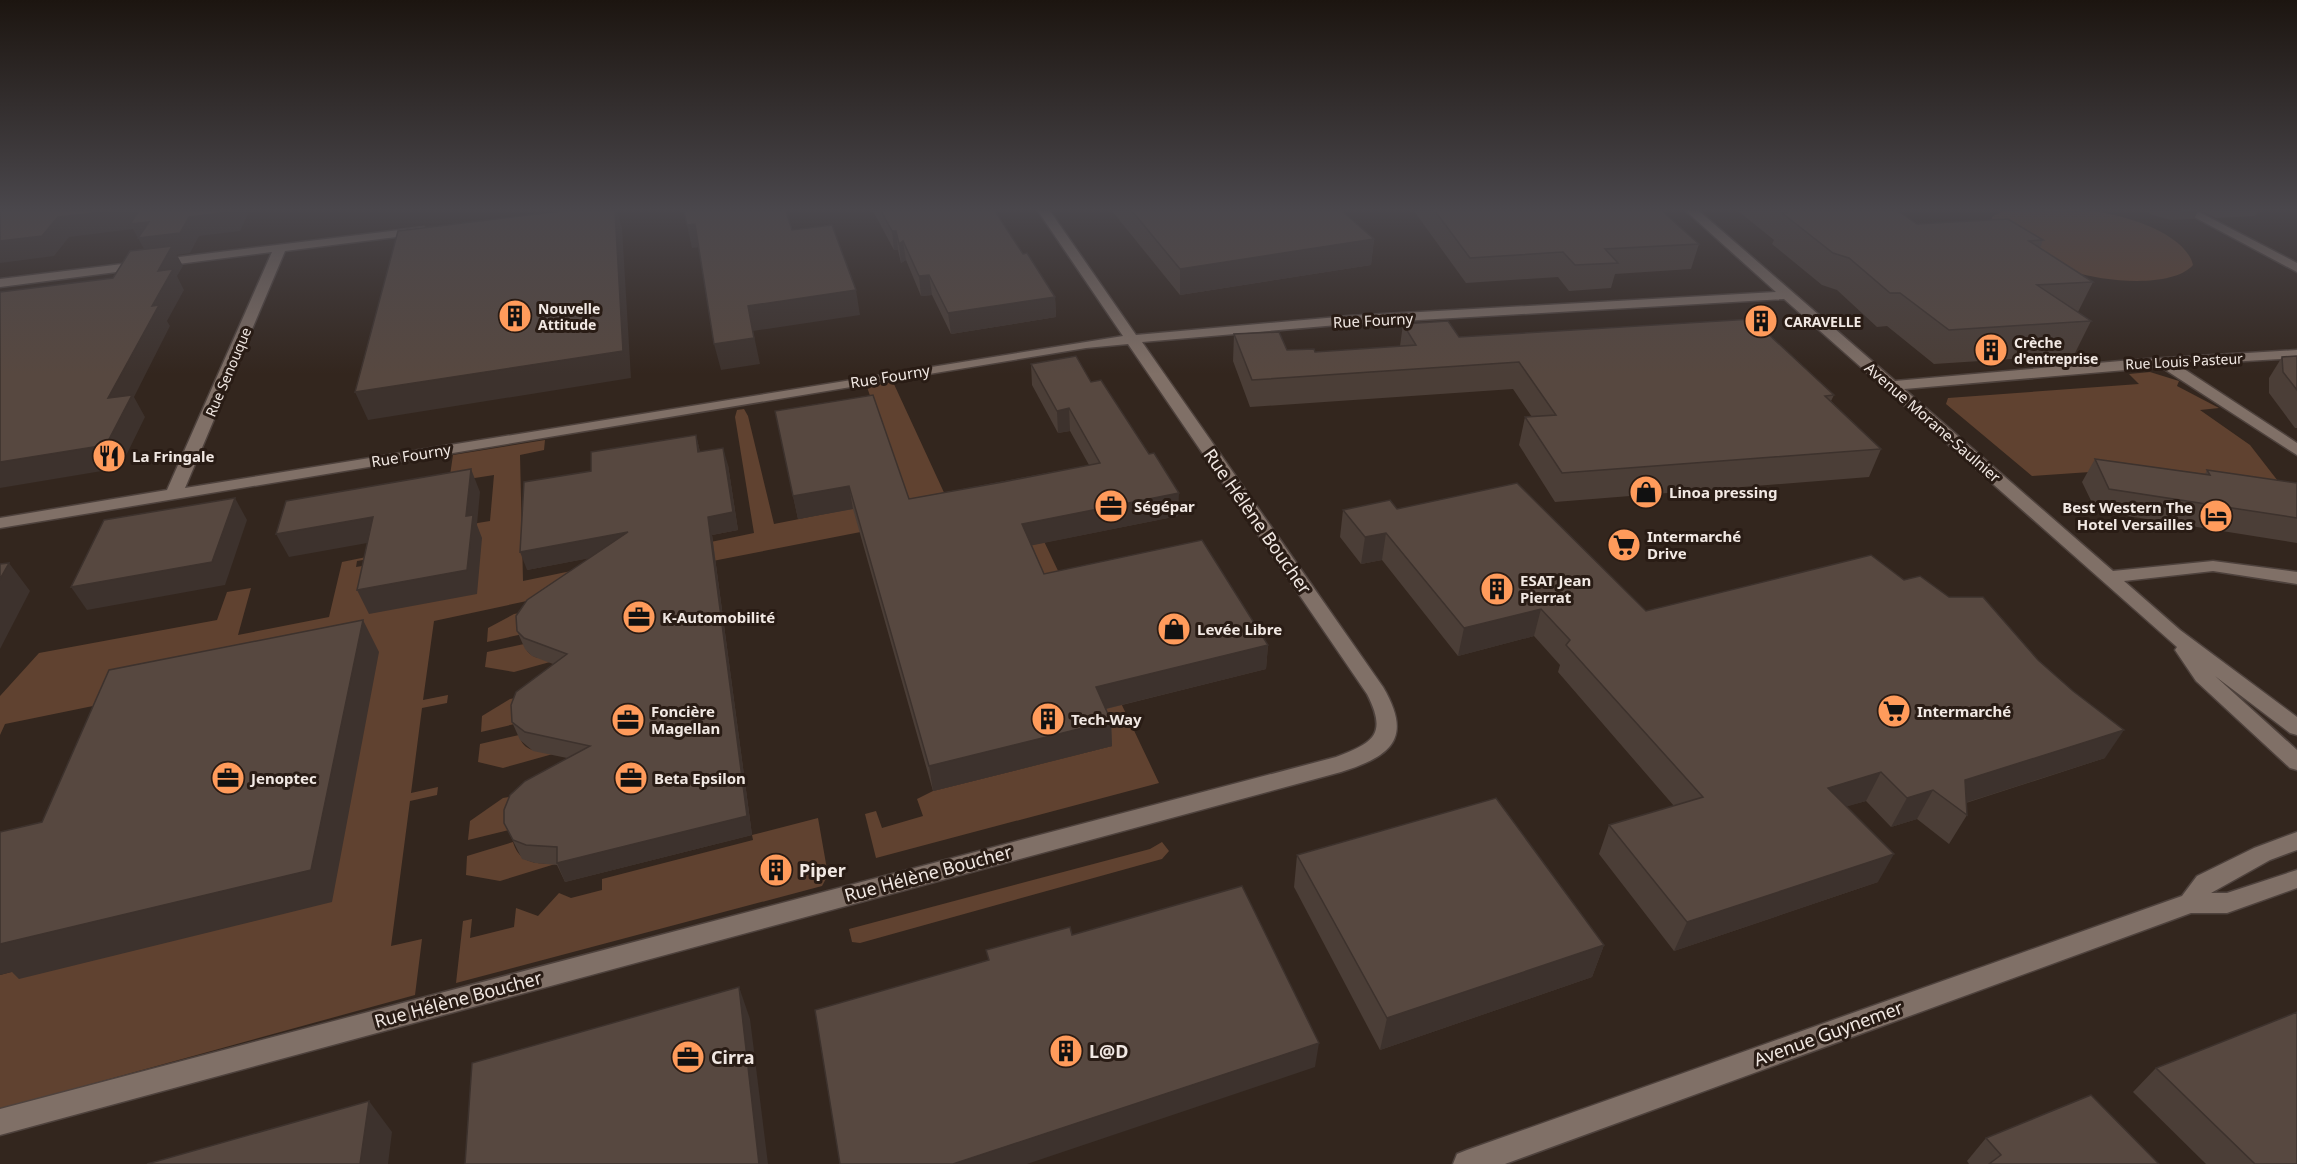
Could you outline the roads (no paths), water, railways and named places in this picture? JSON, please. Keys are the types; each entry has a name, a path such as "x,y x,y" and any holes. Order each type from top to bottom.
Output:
{"street":[{"path":"0,283 146,265"},
{"name":"Rue Senouque","path":"174,494 273,265"},
{"name":"Rue Hélène Boucher","path":"0,1122 1332,766 1376,749 1386,740 1389,728 1385,707 1376,692 1081,265"},
{"name":"Avenue Morane-Saulnier","path":"1753,265 2173,634 2297,728"},
{"name":"Rue Fourny","path":"0,523 1053,348 1131,339 1340,322 1788,296"},
{"name":"Rue Louis Pasteur","path":"1891,386 2297,354"},
{"path":"2278,355 2297,367"},
{"path":"2165,363 2297,450"},
{"path":"2110,577 2213,566 2297,578"},
{"name":"Avenue Morane-Saulnier","path":"2173,634 2203,676 2297,762"},
{"name":"Avenue Guynemer","path":"2190,903 2205,883 2262,854 2297,841"},
{"name":"Avenue Guynemer","path":"1467,1164 2190,903 2227,903 2297,879"}],"place":[{"name":"Nouvelle Attitude","path":"515,316"},
{"name":"CARAVELLE","path":"1761,321"},
{"name":"Crèche d'entreprise","path":"1991,350"},
{"name":"La Fringale","path":"109,456"},
{"name":"Linoa pressing","path":"1646,492"},
{"name":"Ségépar","path":"1111,506"},
{"name":"Best Western The Hotel Versailles","path":"2216,516"},
{"name":"Intermarché Drive","path":"1624,545"},
{"name":"ESAT Jean Pierrat","path":"1497,589"},
{"name":"K-Automobilité","path":"639,617"},
{"name":"Levée Libre","path":"1174,629"},
{"name":"Intermarché","path":"1894,711"},
{"name":"Tech-Way","path":"1048,719"},
{"name":"Foncière Magellan","path":"628,720"},
{"name":"Jenoptec","path":"228,778"},
{"name":"Beta Epsilon","path":"631,778"},
{"name":"Piper","path":"776,870"},
{"name":"L@D","path":"1066,1051"},
{"name":"Cirra","path":"688,1057"}]}
